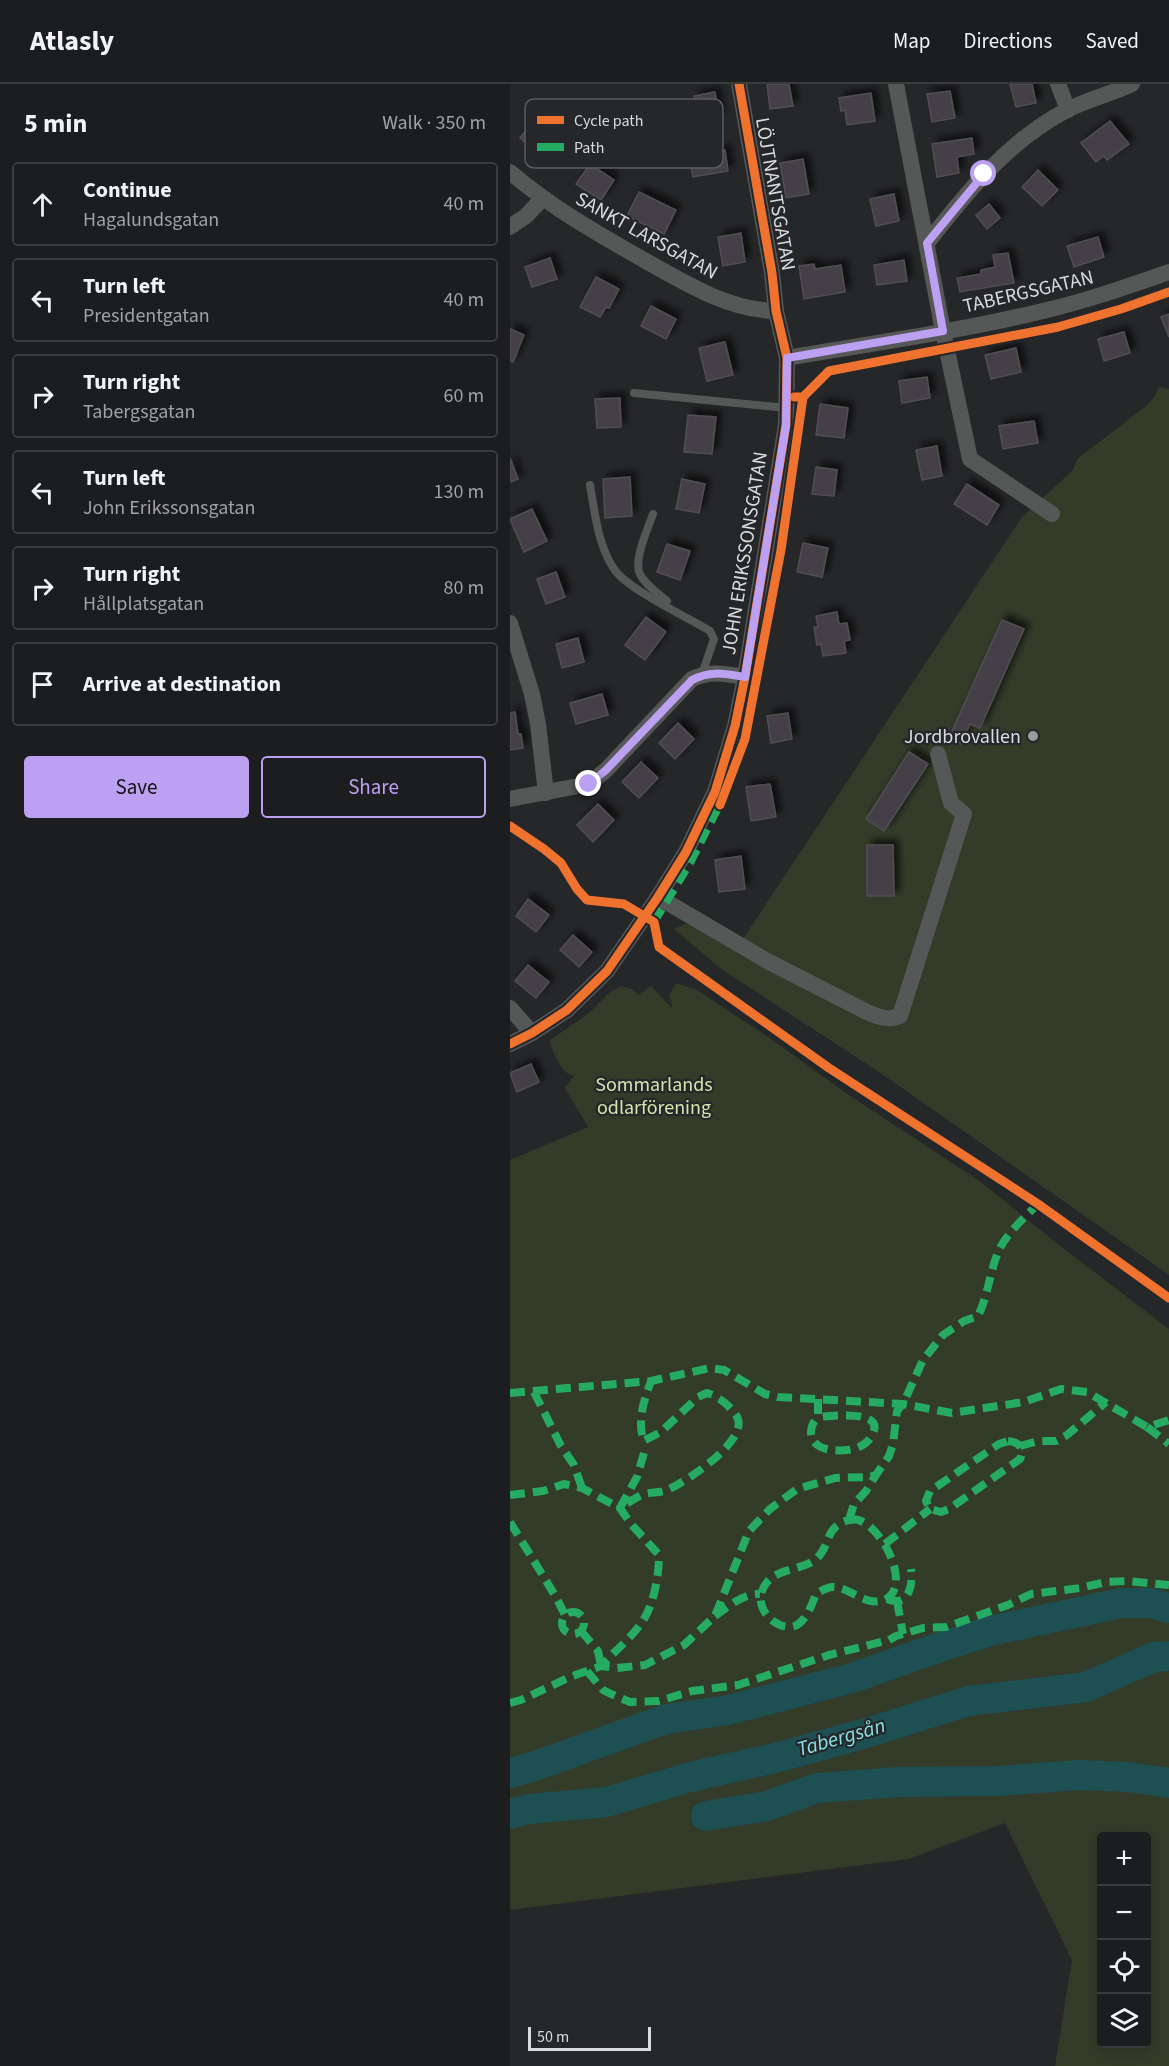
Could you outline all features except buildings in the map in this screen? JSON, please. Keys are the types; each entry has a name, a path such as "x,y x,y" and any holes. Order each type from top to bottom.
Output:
{"street":[{"name":"LÖJTNANTSGATAN","path":"739,84 772,273 776,311"},
{"path":"896,84 970,459 1052,514"},
{"path":"1058,84 1068,110"},
{"path":"927,243 961,199 1008,151 1068,110 1132,84"},
{"name":"SANKT LARSGATAN","path":"510,172 542,199 574,221 694,287 724,301 756,311 776,311"},
{"path":"510,227 526,216 542,199"},
{"name":"TABERGSGATAN","path":"787,358 1046,311 1104,295 1169,272"},
{"name":"JOHN ERIKSSONSGATAN","path":"510,1044 532,1033 567,1010 607,970 658,897 692,842 715,792 735,726 745,677 780,469 787,408 787,358 776,311"},
{"path":"510,623 532,694 546,793"},
{"path":"510,799 589,784 599,777 692,680 702,674 713,673 745,677"},
{"path":"658,897 769,962 867,1012 882,1019 900,1016 964,814 951,803 938,754"},
{"path":"510,1008 532,1033"}],"lane":[{"path":"634,393 787,408"},
{"path":"590,485 597,527 615,570 627,582 710,631 714,639 702,674"},
{"path":"653,514 639,559 638,572 645,582 678,612"}],"green space":[{"name":"Jordbrovallen","path":"1159,387 1169,389 1169,1275 879,1072 721,969 674,929 689,922 735,951 1022,517 1073,470 1077,459 1146,406"},
{"name":"Sommarlands odlarförening","path":"676,983 697,990 764,1034 849,1095 981,1182 1169,1329 1169,2066 1055,2066 1072,1960 1005,1823 909,1859 510,1910 510,1160 588,1127 565,1088 574,1076 561,1067 549,1041 589,1013 610,992 621,986 632,989 638,995 651,986 673,1009 669,995"}],"waterway":[{"path":"510,1773 666,1719 728,1710 852,1678 994,1630 1121,1603 1151,1603 1169,1608"},
{"name":"Tabergsån","path":"510,1814 529,1809 607,1802 690,1777 779,1757 873,1731 968,1701 1086,1687 1154,1657 1169,1656"},
{"path":"706,1816 767,1806 817,1788 899,1782 997,1781 1079,1775 1128,1777 1169,1783"}],"marked path":[{"path":"654,922 690,863 721,802"},
{"path":"510,1703 601,1666 617,1668 645,1665 684,1645 715,1616 749,1531 770,1509 797,1489 835,1478 876,1475 889,1456 893,1444 897,1411 903,1404 923,1360 943,1335 964,1321 978,1316 1000,1248 1012,1230 1038,1204"},
{"path":"510,1393 651,1381 710,1368 724,1370 765,1394 778,1397 903,1404 952,1413 1024,1402 1061,1389 1087,1392 1147,1427 1169,1420"},
{"path":"644,1453 637,1477 620,1508 644,1494 667,1490 702,1469 727,1447 739,1424 730,1407 707,1393 698,1397 661,1432 643,1441 642,1411 651,1381"},
{"path":"534,1392 561,1446 574,1465 582,1488"},
{"path":"818,1399 818,1417 811,1428 811,1433 816,1444 821,1447 835,1450 854,1449 869,1440 875,1427 872,1421 856,1416 818,1417"},
{"path":"1020,1446 1038,1441 1056,1441 1067,1435 1106,1402"},
{"path":"1147,1427 1169,1444"},
{"path":"1008,1441 1020,1446 1022,1452 1020,1459 949,1509 941,1512 930,1509 926,1501 930,1491 999,1444 1008,1441"},
{"path":"849,1520 854,1504 876,1475"},
{"path":"510,1495 543,1491 564,1484 582,1488 620,1508 659,1555 655,1590 646,1615 633,1634 601,1666"},
{"path":"885,1544 930,1509"},
{"path":"849,1520 857,1520 867,1525 884,1544 895,1569 896,1582 893,1592 886,1599 872,1601 840,1588 824,1589 816,1594 811,1607 797,1625 782,1626 774,1622 767,1616 761,1599 769,1580 780,1573 815,1560 824,1549 835,1527 849,1520"},
{"path":"510,1522 565,1615"},
{"path":"887,1599 894,1601 905,1598 910,1588 911,1569"},
{"path":"587,1671 603,1690 630,1702 659,1701 692,1691 738,1685 829,1655 889,1640 923,1628 946,1627 1008,1605 1031,1594 1080,1588 1106,1582 1127,1581 1169,1585"},
{"path":"715,1616 742,1598 760,1594"},
{"path":"897,1601 903,1634"},
{"path":"573,1612 581,1615 584,1623 581,1631 573,1634 565,1631 562,1623 565,1615 573,1612"},
{"path":"581,1631 598,1651 601,1666"}],"cycle path":[{"path":"510,1044 532,1033 567,1010 607,971 686,852 715,792 735,726 786,425 787,358 776,311 772,273 739,84"},
{"path":"794,397 803,397 829,371 1058,327 1169,292"},
{"path":"720,805 745,739 781,550 803,397"},
{"path":"510,826 561,863 577,889 587,900 624,904 654,922 659,947 829,1068 1038,1204 1169,1298"}],"place":[{"name":"Jordbrovallen","path":"1033,736"}],"route":[{"path":"589,784 606,770 692,680 702,674 713,673 745,677 786,425 787,358 943,331 927,243 961,199 984,174"}]}
